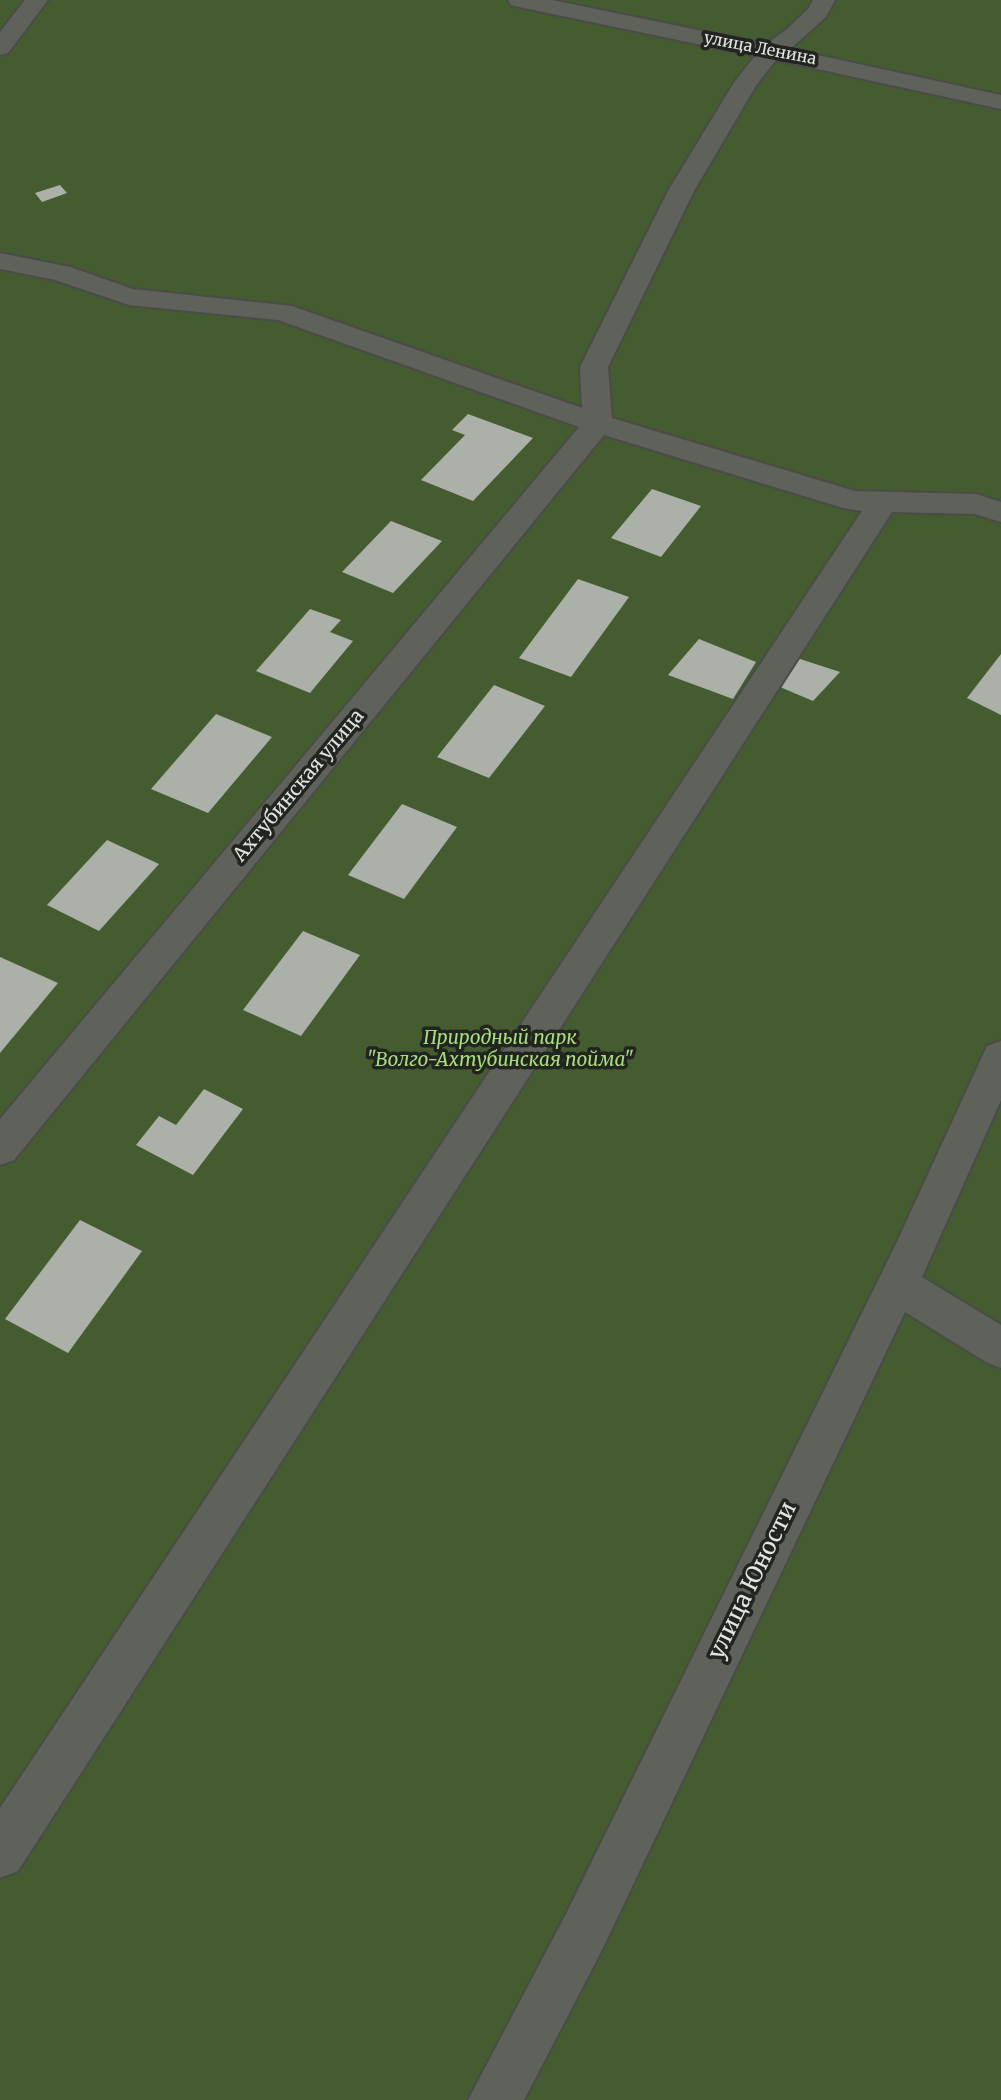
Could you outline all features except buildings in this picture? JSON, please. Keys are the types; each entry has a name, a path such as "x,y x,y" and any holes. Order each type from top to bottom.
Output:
{"street":[{"path":"0,48 10,39 37,0"},
{"name":"улица Ленина","path":"519,0 771,51 1001,102"},
{"path":"598,423 594,367 681,191 747,81 771,51 794,35 818,12 824,0"},
{"path":"0,261 61,273 130,298 282,312 598,423 855,501 976,504 1001,512"},
{"name":"Ахтубинская улица","path":"0,1148 598,423"},
{"path":"0,1853 883,502"},
{"name":"улица Юности","path":"495,2100 584,1932 897,1284 1001,1057"},
{"path":"897,1284 1001,1348"}],"green space":[{"name":"Природный парк \"Волго-Ахтубинская пойма\"","path":"0,0 1001,0 1001,2100 0,2100"}]}
